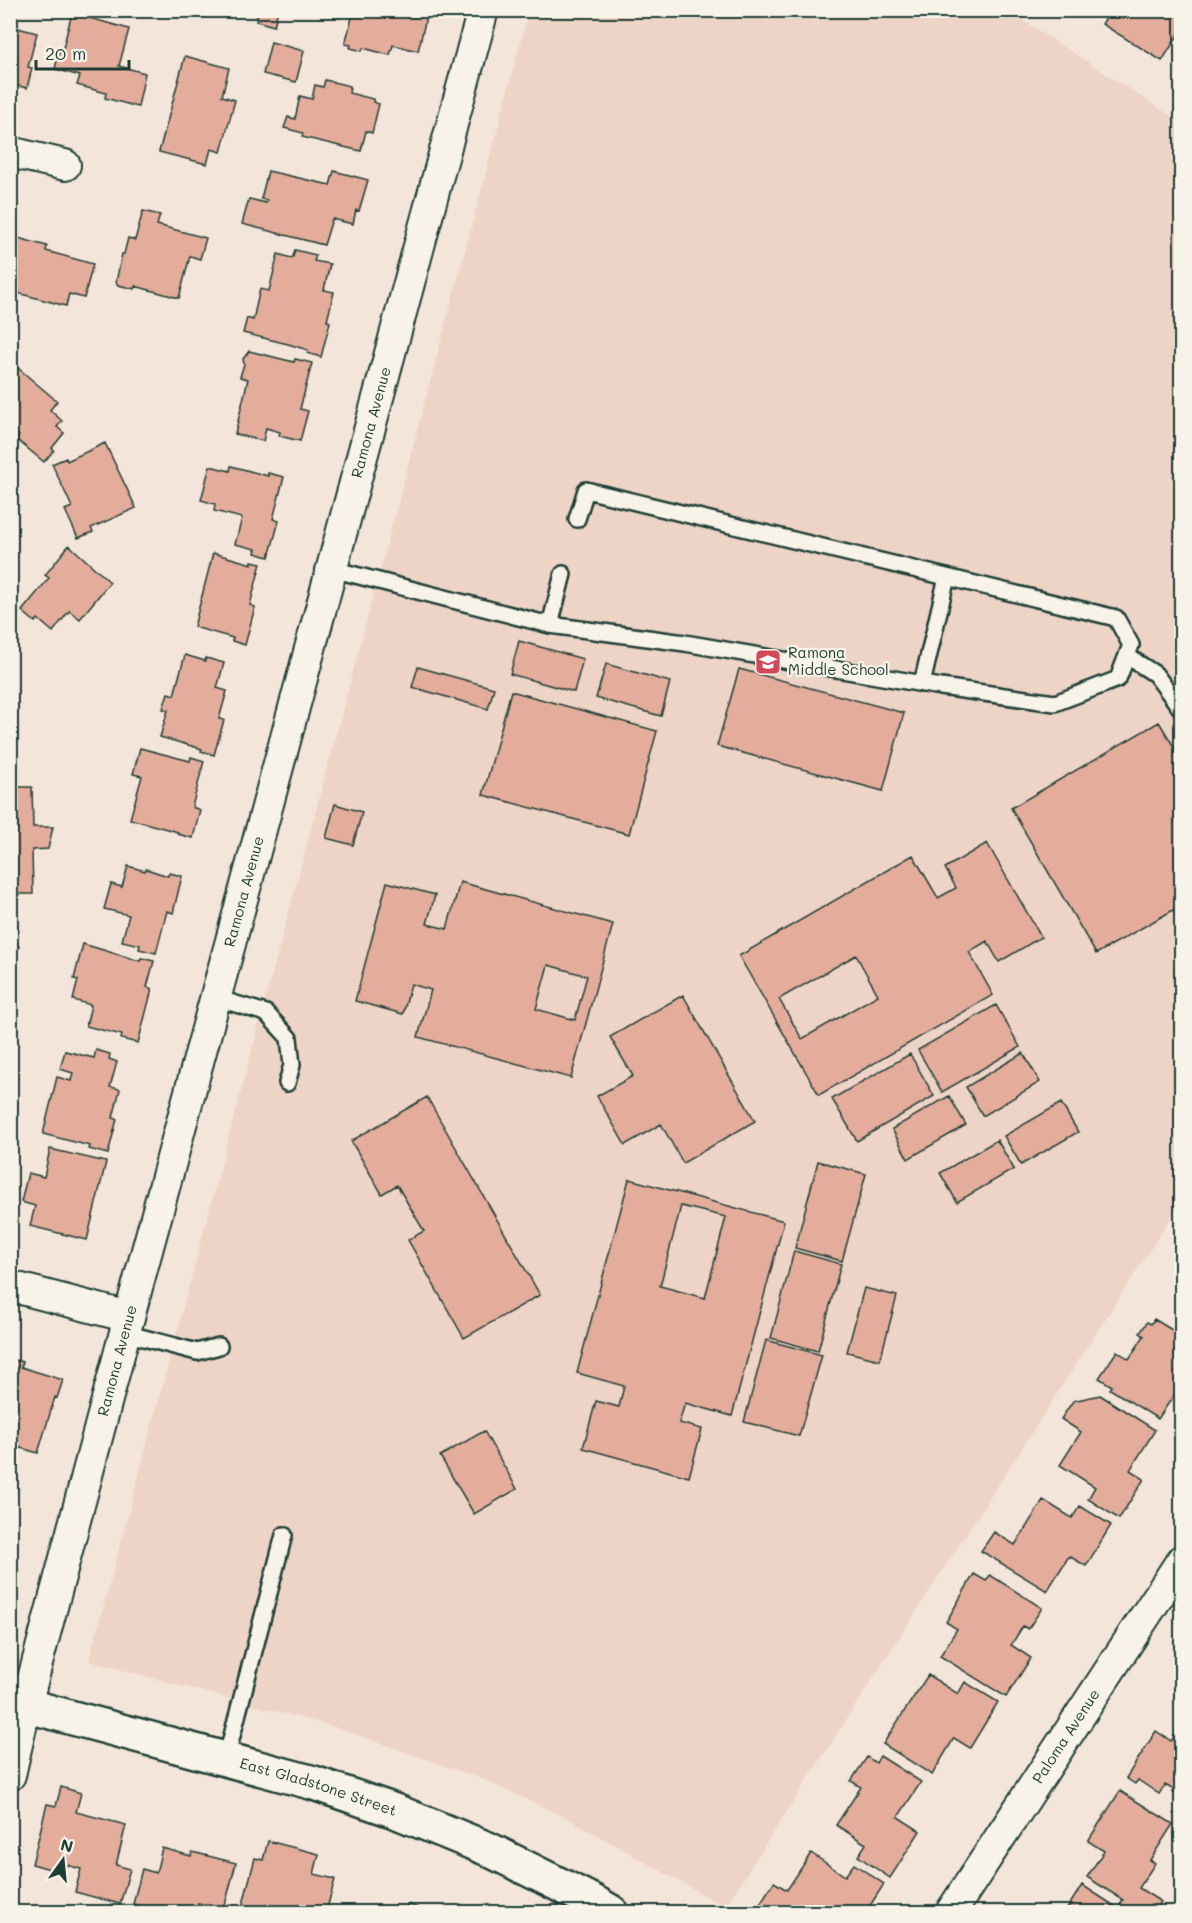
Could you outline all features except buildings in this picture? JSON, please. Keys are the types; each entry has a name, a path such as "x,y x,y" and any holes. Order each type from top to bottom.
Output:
{"street":[{"name":"Ramona Avenue","path":"10,1775 18,1703 127,1325 483,10"},
{"path":"10,152 65,165"},
{"path":"10,1286 127,1325"},
{"name":"Paloma Avenue","path":"951,1912 1182,1560"},
{"name":"East Gladstone Street","path":"18,1703 314,1783 396,1811 488,1849 611,1912"}],"lane":[{"path":"332,569 550,625 686,643 922,684 1055,703 1118,679 1131,645 1116,618 586,490 577,519"},
{"path":"550,625 563,574"},
{"path":"922,684 946,577"},
{"path":"1127,656 1155,674 1182,710"},
{"path":"216,998 266,1013 289,1038 292,1065 286,1083"},
{"path":"127,1325 197,1352 219,1346"},
{"path":"226,1759 284,1535"}],"shaded area":[{"name":"Ramona Middle School","path":"529,11 1008,11 1181,122 1181,1202 725,1907 571,1820 484,1780 335,1727 89,1661"}],"place":[{"name":"Ramona Middle School","path":"768,662"}]}
